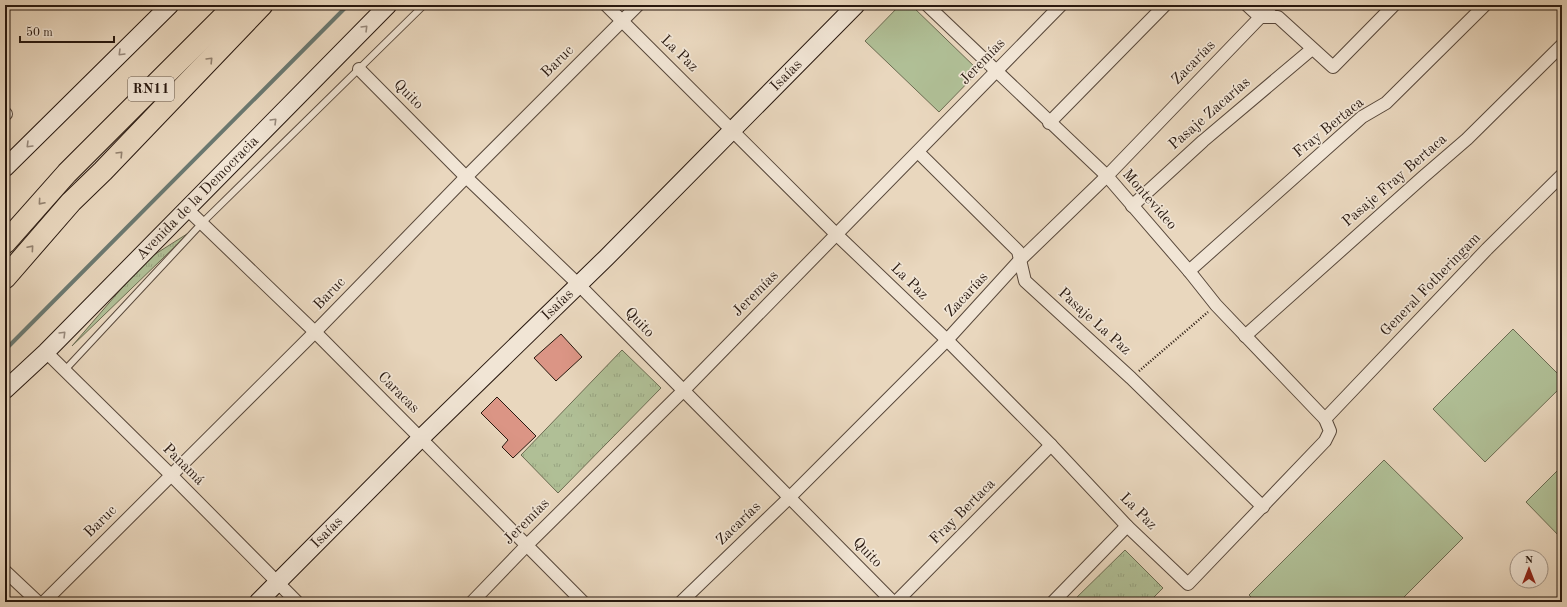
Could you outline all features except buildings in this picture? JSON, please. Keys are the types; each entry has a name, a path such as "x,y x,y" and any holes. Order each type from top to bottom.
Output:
{"highway":[{"name":"RN11","path":"5,243 67,173 235,5"},
{"path":"5,278 71,202 103,172 262,5"}],"street":[{"path":"5,168 169,5"},
{"name":"Avenida de la Democracia","path":"5,390 46,352 388,5"},
{"name":"La Paz","path":"606,5 837,235 947,340 1052,445 1127,526 1188,584 1263,507"},
{"name":"Baruc","path":"44,602 315,332 466,177 638,5"},
{"name":"Isaías","path":"258,602 420,438 579,285 856,5"},
{"name":"Montevideo","path":"927,5 1106,176 1189,271 1216,305 1325,419 1330,431 1325,441 1263,507"},
{"name":"Jeremías","path":"472,602 837,235 996,70 1061,5"},
{"path":"1049,122 1165,5"},
{"path":"1247,5 1260,17 1278,17 1333,67 1394,5"},
{"name":"Zacarías","path":"681,602 790,497 947,340 1019,262 1106,176 1272,5"},
{"name":"Fray Bertaca","path":"1189,271 1362,117 1386,103 1485,5"},
{"name":"Pasaje Fray Bertaca","path":"1245,336 1422,176 1467,140 1562,45"},
{"name":"Pasaje Zacarías","path":"1132,206 1203,140 1312,49"},
{"name":"Quito","path":"359,68 466,177 579,285 893,602"},
{"name":"Pasaje La Paz","path":"918,152 1018,251 1019,262 1025,281 1131,378 1263,507"},
{"name":"General Fotheringam","path":"1325,419 1487,249 1562,175"},
{"name":"Caracas","path":"187,208 315,332 583,602"},
{"name":"Panamá","path":"46,352 297,602"},
{"name":"Fray Bertaca","path":"896,602 1052,445"},
{"path":"1053,602 1127,526"},
{"path":"5,571 38,602"}],"lane":[{"path":"64,371 202,223 424,5"}],"path":[{"path":"1131,378 1216,305"}],"green space":[{"path":"900,5 911,5 979,71 939,112 865,41"},
{"path":"190,232 72,346 146,260"},
{"path":"1513,329 1562,378 1562,386 1485,462 1433,409"},
{"path":"622,350 661,388 558,493 521,455"},
{"path":"1384,460 1463,538 1399,602 1256,602 1249,595"},
{"path":"1562,466 1562,539 1526,502"},
{"path":"1125,550 1163,588 1149,602 1072,602"}],"waterway":[{"path":"5,350 348,5"}]}
